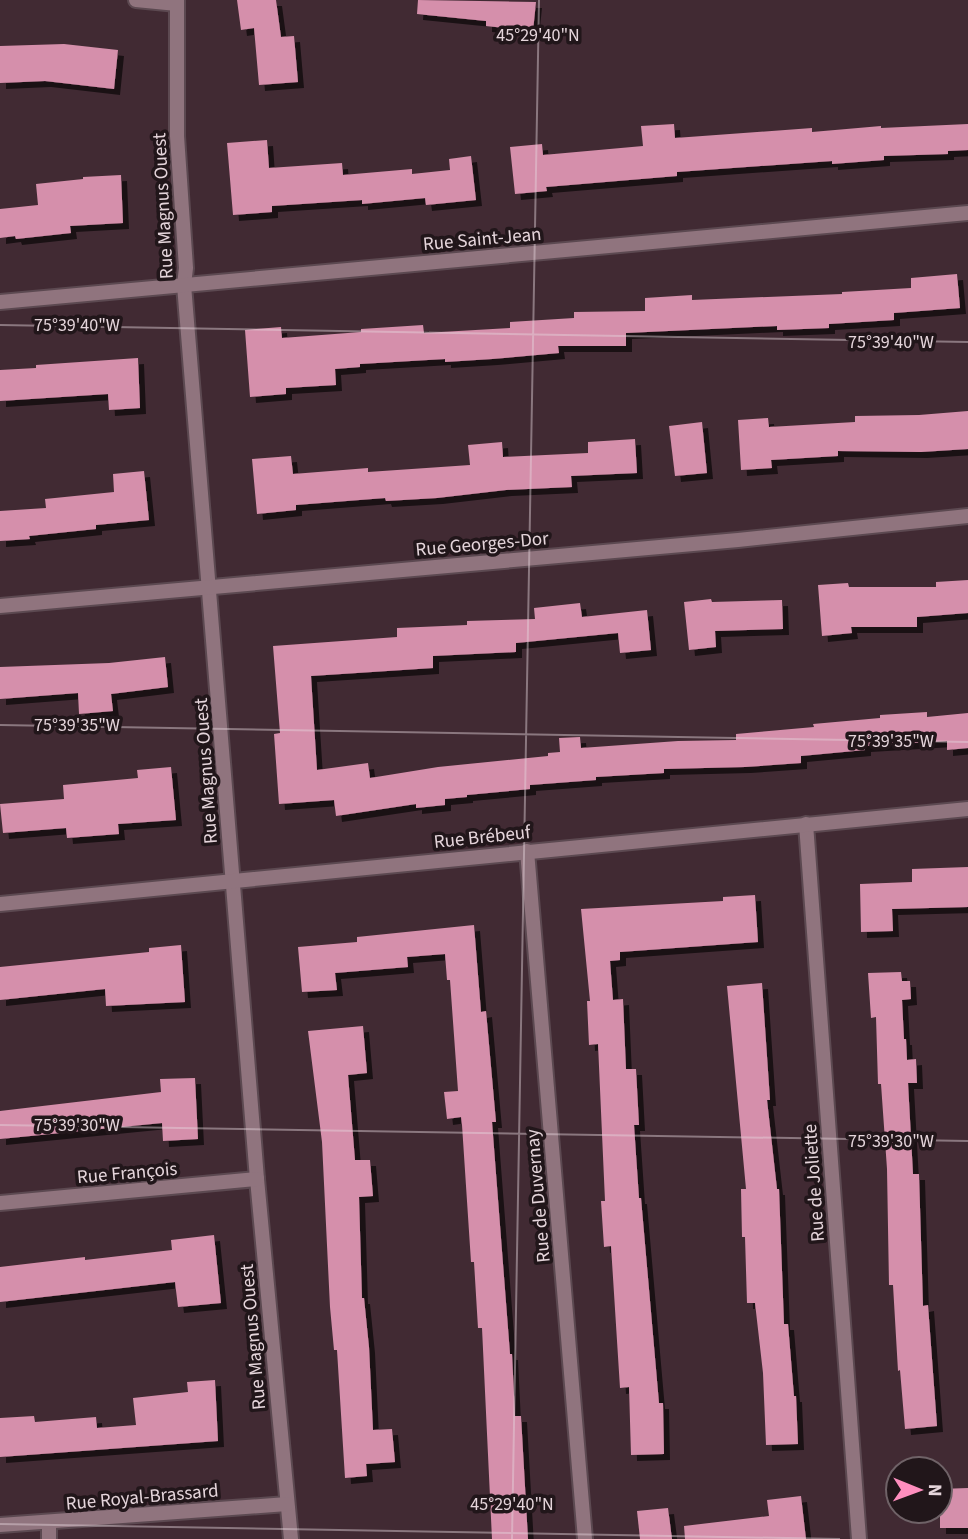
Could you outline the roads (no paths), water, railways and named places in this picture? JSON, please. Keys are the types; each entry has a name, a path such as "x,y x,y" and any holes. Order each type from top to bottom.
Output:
{"street":[{"path":"136,0 177,2"},
{"name":"Rue Magnus Ouest","path":"177,2 177,136 186,268 184,285 257,1179 291,1539"},
{"name":"Rue Saint-Jean","path":"0,302 968,213"},
{"name":"Rue Georges-Dor","path":"0,606 210,585 738,540 968,516"},
{"name":"Rue Brébeuf","path":"0,904 968,808"},
{"name":"Rue de Joliette","path":"806,824 859,1539"},
{"name":"Rue de Duvernay","path":"527,851 585,1539"},
{"name":"Rue François","path":"0,1203 257,1179"},
{"name":"Rue Royal-Brassard","path":"0,1525 288,1504"},
{"path":"48,1522 49,1539"}]}
